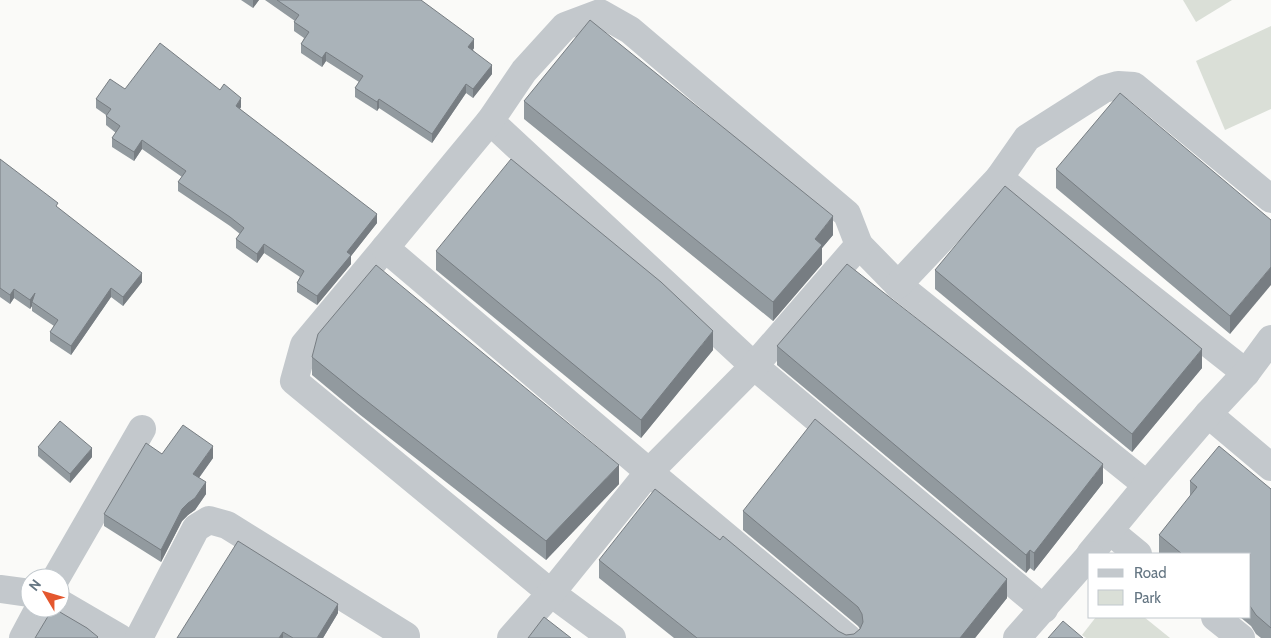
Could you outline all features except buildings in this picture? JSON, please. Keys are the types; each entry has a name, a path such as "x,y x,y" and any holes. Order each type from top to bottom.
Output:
{"street":[{"path":"612,638 551,593 294,381 304,345 490,121 524,71 565,26 600,13 630,30 847,214 859,245 898,285 1147,486"},
{"path":"898,285 999,178 1027,138 1104,89 1118,85 1134,86 1271,199"},
{"path":"490,121 754,366 1044,609"},
{"path":"999,178 1246,373"},
{"path":"511,638 551,593 649,472 754,366 859,245"},
{"path":"385,248 848,638"},
{"path":"1091,553 1208,414 1246,373 1271,339"},
{"path":"1208,414 1271,467"},
{"path":"62,568 142,430"},
{"path":"139,638 196,528 209,520 227,525 406,636"},
{"path":"1110,531 1137,553"},
{"path":"1017,638 1088,556"},
{"path":"0,589 20,592"},
{"path":"70,609 120,638"},
{"path":"23,638 34,618"},
{"path":"1216,618 1241,638"}],"green space":[{"path":"1183,0 1232,0 1196,22"},
{"path":"1271,26 1271,109 1225,130 1196,61"},
{"path":"1095,618 1145,618 1170,638 1086,638 1082,635"}]}
